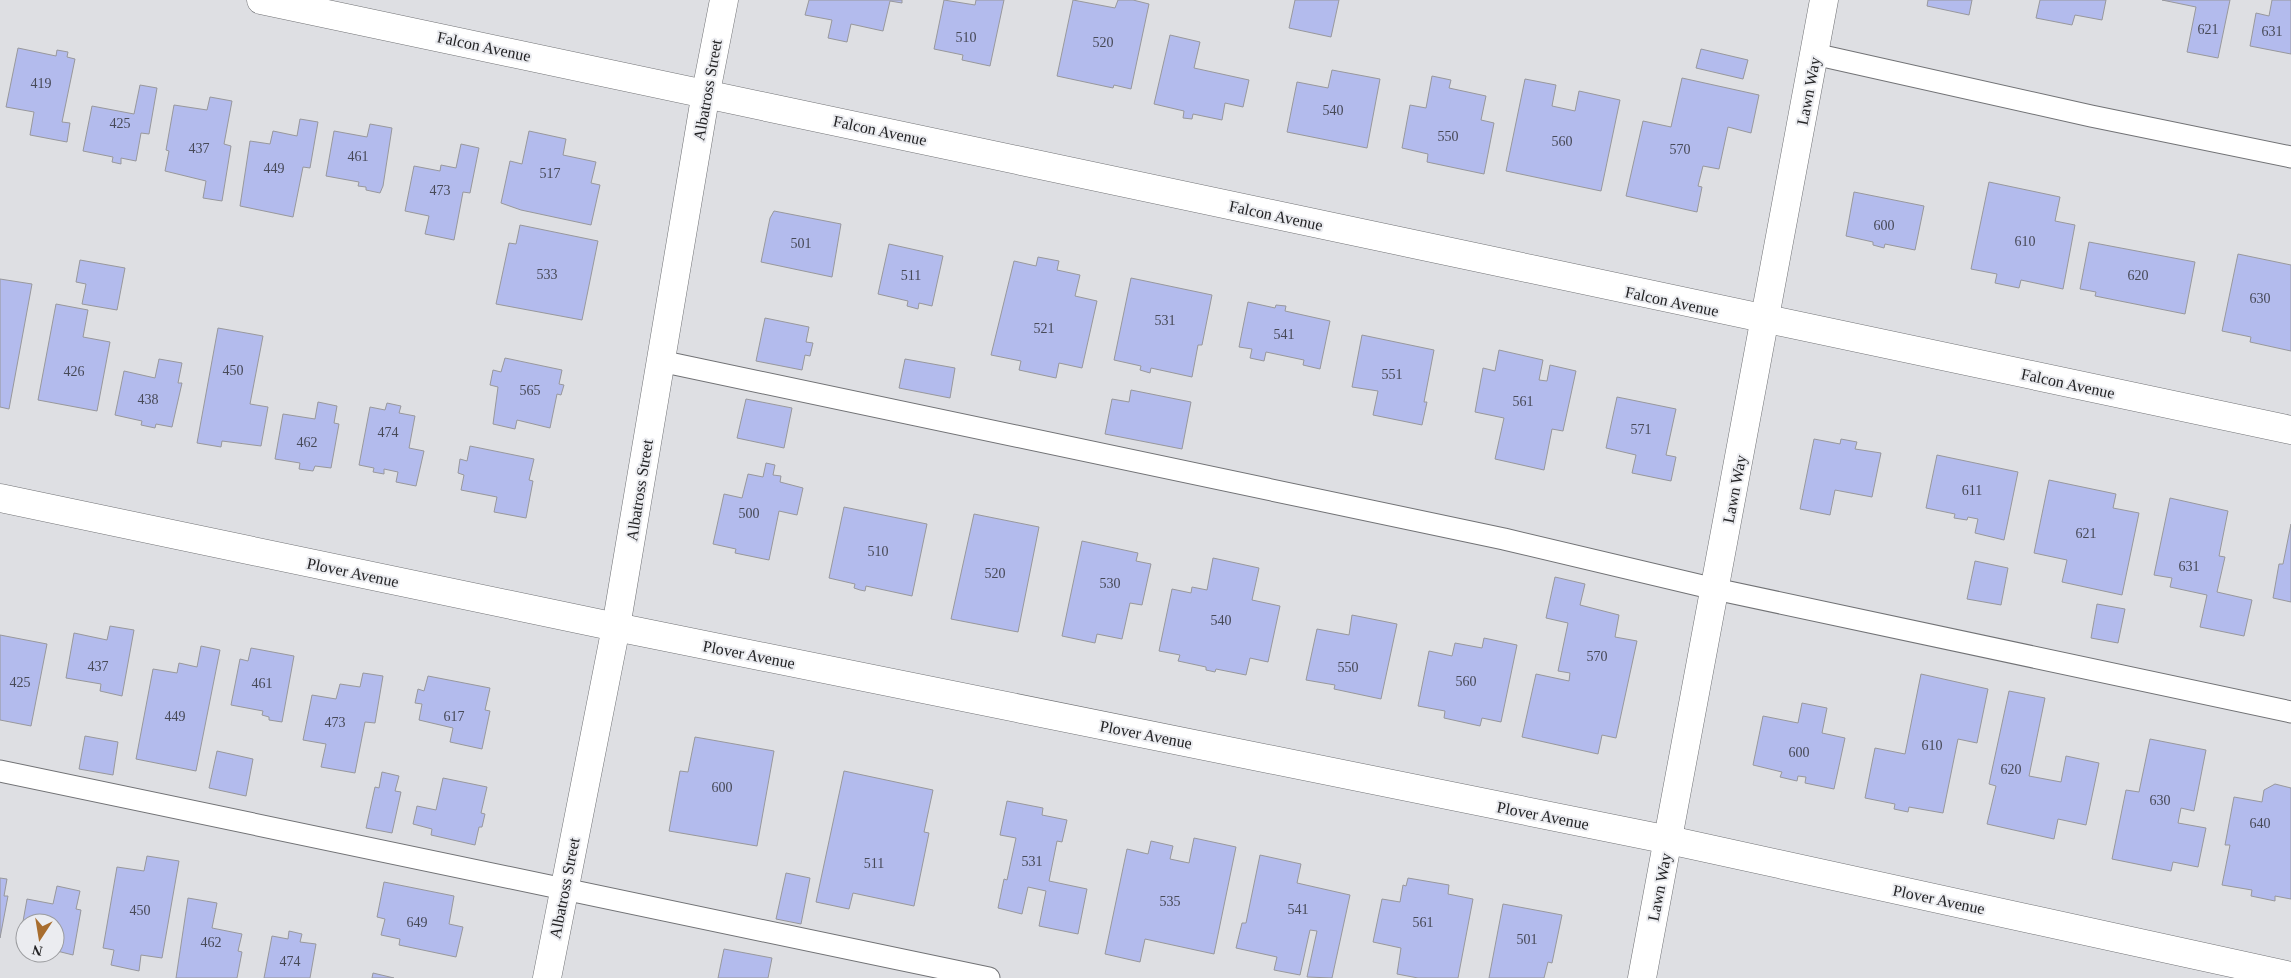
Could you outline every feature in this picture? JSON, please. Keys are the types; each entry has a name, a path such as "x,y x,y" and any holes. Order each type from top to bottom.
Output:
{"street":[{"name":"Falcon Avenue","path":"261,0 706,92 1765,321 2291,430"},
{"name":"Albatross Street","path":"547,978 616,627 706,92 724,0"},
{"name":"Lawn Way","path":"1642,978 1824,0"},
{"name":"Plover Avenue","path":"0,498 616,627 1669,840 2291,976"}],"lane":[{"path":"1814,54 2091,116 2291,157"},
{"path":"660,361 1504,539 1715,589 2291,712"},
{"path":"0,771 989,978"}],"building":[{"path":"809,0 902,0 902,3 890,1 883,31 851,24 847,42 828,38 832,20 805,15"},
{"path":"944,0 975,5 976,0 1004,0 990,66 962,60 963,55 934,49"},
{"path":"1073,0 1115,8 1118,0 1133,0 1149,4 1131,89 1114,85 1113,88 1057,76"},
{"path":"1295,0 1339,0 1331,37 1289,28"},
{"path":"1928,0 1972,0 1969,15 1927,6"},
{"path":"2040,0 2106,0 2102,20 2075,15 2072,25 2036,18"},
{"path":"2162,0 2230,0 2218,58 2187,52 2196,7"},
{"path":"2272,0 2291,0 2291,54 2250,46 2256,13 2269,16"},
{"path":"1170,35 1200,42 1194,68 1249,80 1243,107 1225,103 1222,120 1193,114 1192,119 1183,118 1184,111 1154,104"},
{"path":"18,48 56,56 57,50 68,52 67,57 75,59 62,122 70,123 67,142 30,135 34,112 6,107"},
{"path":"1701,49 1748,60 1743,79 1696,68"},
{"path":"1332,70 1380,79 1367,148 1287,132 1297,82 1328,88"},
{"path":"1432,76 1451,80 1449,88 1486,96 1481,120 1494,123 1484,174 1427,162 1428,154 1402,148 1410,105 1426,108"},
{"path":"1682,78 1759,95 1751,133 1728,127 1719,169 1703,166 1698,186 1702,187 1697,212 1626,196 1643,121 1671,127"},
{"path":"1525,79 1556,85 1552,106 1575,111 1579,91 1620,100 1601,191 1506,171"},
{"path":"140,85 157,88 149,134 141,133 136,161 121,158 121,164 112,162 113,157 83,151 92,106 134,114"},
{"path":"210,97 232,101 224,144 231,146 222,201 203,198 206,181 165,171 169,151 166,150 174,105 207,110"},
{"path":"300,119 318,122 310,168 303,167 293,217 240,206 250,141 270,144 273,131 297,136"},
{"path":"370,124 392,128 383,186 380,193 358,186 359,182 326,176 334,131 367,137"},
{"path":"529,131 566,139 563,155 596,162 591,183 600,185 591,225 521,210 501,203 510,161 522,164"},
{"path":"461,144 479,148 470,193 463,192 454,240 425,234 429,216 405,211 414,166 440,171 441,165 456,168"},
{"path":"1989,182 2060,197 2055,221 2075,225 2063,289 2021,280 2019,288 1995,283 1997,274 1971,269"},
{"path":"1854,192 1924,206 1915,250 1885,244 1884,248 1873,245 1873,242 1846,236"},
{"path":"774,211 841,224 832,277 761,262 770,218"},
{"path":"520,225 598,241 582,320 496,304 509,243 516,244"},
{"path":"2089,242 2195,262 2185,314 2095,296 2096,292 2080,289"},
{"path":"889,244 943,256 932,306 919,303 918,309 907,306 908,301 878,294"},
{"path":"2238,254 2291,265 2291,351 2250,342 2251,337 2222,331"},
{"path":"1038,257 1059,261 1057,270 1080,275 1075,296 1097,301 1082,368 1059,363 1056,378 1019,370 1021,361 991,355 1014,261 1036,266"},
{"path":"80,260 125,268 117,310 82,304 86,284 76,282"},
{"path":"1131,278 1212,295 1202,345 1198,345 1192,377 1151,368 1150,373 1140,370 1141,366 1114,360"},
{"path":"0,279 32,284 9,409 0,407"},
{"path":"1248,302 1275,308 1276,305 1286,306 1285,311 1330,321 1320,369 1303,365 1304,360 1266,352 1264,361 1250,358 1252,349 1239,347"},
{"path":"56,304 88,310 83,337 110,342 97,411 38,400"},
{"path":"765,318 809,327 806,342 813,343 810,356 805,355 802,370 756,361"},
{"path":"218,328 263,336 250,404 268,407 261,446 222,441 221,447 197,443"},
{"path":"1362,335 1434,350 1424,402 1427,402 1422,425 1373,415 1378,391 1352,387"},
{"path":"1499,350 1543,360 1539,380 1547,381 1550,365 1576,371 1563,431 1552,429 1544,470 1495,459 1504,418 1475,412 1483,368 1495,371"},
{"path":"505,358 562,370 559,384 564,385 561,395 557,394 550,428 517,420 515,429 493,424 498,387 490,385 493,370 501,372"},
{"path":"159,359 182,363 178,383 182,383 172,427 156,424 155,428 141,425 142,421 115,415 124,371 155,378"},
{"path":"905,359 955,368 950,398 899,388"},
{"path":"1131,390 1191,402 1182,449 1105,434 1112,399 1129,402"},
{"path":"1617,397 1676,409 1666,455 1676,457 1671,481 1632,473 1636,455 1606,448"},
{"path":"746,399 792,408 784,448 737,438"},
{"path":"318,402 337,406 334,423 339,424 331,468 315,466 313,471 299,469 300,463 275,459 283,414 315,419"},
{"path":"387,403 401,406 399,413 415,416 409,448 424,451 416,486 396,482 398,472 384,469 384,474 373,472 374,468 359,465 370,407 385,410"},
{"path":"1814,439 1840,444 1841,439 1857,442 1855,449 1881,453 1872,497 1835,490 1830,515 1800,509"},
{"path":"470,446 534,459 529,480 533,481 526,518 494,512 497,497 461,490 464,475 458,473 460,459 467,461"},
{"path":"1937,455 2018,472 2004,540 1975,533 1978,519 1968,517 1967,520 1954,518 1955,514 1926,508"},
{"path":"766,463 775,465 773,475 781,476 780,482 803,488 797,515 779,511 769,560 735,553 736,549 713,544 724,494 742,498 748,474 763,477"},
{"path":"2049,480 2116,494 2113,508 2139,513 2122,595 2062,582 2067,560 2034,553"},
{"path":"2170,498 2228,511 2219,556 2225,557 2217,592 2252,600 2244,636 2200,627 2207,595 2170,587 2172,578 2154,575"},
{"path":"844,507 927,524 912,596 866,586 865,591 860,590 854,588 855,584 829,578"},
{"path":"974,514 1039,527 1018,632 951,619"},
{"path":"2291,524 2291,602 2273,598 2279,564 2283,564"},
{"path":"1082,541 1138,553 1136,561 1151,564 1142,605 1130,603 1122,639 1097,634 1095,643 1062,636"},
{"path":"1213,558 1259,568 1252,600 1280,606 1268,662 1250,658 1246,675 1216,669 1215,672 1206,670 1206,667 1178,661 1180,655 1159,651 1172,589 1191,593 1192,587 1207,590"},
{"path":"1975,561 2008,568 2001,605 1967,599"},
{"path":"1555,577 1585,584 1580,605 1619,615 1615,637 1637,641 1616,738 1602,735 1598,754 1522,737 1536,674 1569,681 1570,673 1558,671 1568,623 1546,618"},
{"path":"2097,604 2125,609 2118,643 2091,638"},
{"path":"1352,615 1397,624 1381,699 1334,689 1335,685 1306,680 1317,629 1349,635"},
{"path":"110,626 134,630 122,696 100,691 101,684 66,678 74,633 107,640"},
{"path":"0,635 47,644 31,726 0,720"},
{"path":"1484,638 1517,645 1501,722 1482,718 1480,726 1444,718 1445,711 1418,706 1429,651 1452,656 1455,643 1482,648"},
{"path":"201,646 220,650 196,771 136,759 153,669 177,673 179,663 197,667"},
{"path":"251,648 294,656 282,722 269,720 269,717 262,715 263,711 231,705 240,659 248,661"},
{"path":"363,673 383,676 375,723 365,722 355,773 321,767 326,744 303,740 312,695 336,699 340,684 360,687"},
{"path":"1921,674 1988,689 1977,743 1958,739 1943,813 1909,807 1908,812 1894,809 1895,804 1865,798 1875,748 1905,754"},
{"path":"428,676 490,688 485,710 490,711 482,749 450,742 453,728 419,720 422,704 415,703 418,689 424,691"},
{"path":"2009,691 2045,698 2029,776 2061,782 2066,756 2099,763 2086,825 2058,819 2054,839 1987,824 1996,786 1989,784"},
{"path":"1802,703 1827,708 1822,733 1845,738 1834,789 1805,783 1806,777 1798,776 1797,781 1780,777 1782,772 1753,765 1763,716 1798,723"},
{"path":"85,736 118,742 113,775 79,769"},
{"path":"695,737 774,751 757,846 669,831 680,771 688,772"},
{"path":"2150,739 2206,750 2194,811 2181,808 2178,823 2206,828 2198,867 2173,862 2171,871 2112,859 2126,790 2139,792"},
{"path":"217,751 253,759 246,796 209,788"},
{"path":"844,771 933,790 924,832 929,833 914,906 853,893 849,909 816,902"},
{"path":"382,772 399,776 395,791 401,792 392,833 366,828 375,787 379,788"},
{"path":"443,778 487,787 481,813 485,814 482,827 479,827 475,845 431,835 432,829 413,824 417,806 436,810"},
{"path":"2275,784 2291,788 2291,899 2275,896 2275,901 2251,896 2252,890 2222,885 2230,845 2225,845 2234,797 2262,802 2264,790"},
{"path":"1007,801 1043,808 1042,815 1067,820 1062,842 1057,841 1049,881 1087,889 1078,934 1039,926 1046,891 1028,887 1022,914 998,908 1004,879 1007,880 1016,838 1000,835"},
{"path":"1194,838 1236,847 1214,954 1145,939 1140,962 1105,954 1127,849 1148,854 1151,841 1173,846 1170,859 1189,863"},
{"path":"1260,855 1301,864 1297,883 1350,895 1332,978 1307,977 1317,931 1310,930 1300,975 1274,970 1277,957 1236,948 1242,923 1246,923"},
{"path":"147,856 179,861 162,958 141,955 139,971 111,965 114,950 103,948 117,867 144,871"},
{"path":"786,873 810,878 801,924 776,919"},
{"path":"0,878 7,879 4,896 8,896 0,938"},
{"path":"1408,878 1449,885 1448,894 1473,899 1458,978 1418,978 1397,974 1401,948 1373,942 1382,899 1400,902 1403,885 1406,886"},
{"path":"384,882 454,896 449,924 463,927 456,957 399,945 400,939 381,935 385,919 377,917"},
{"path":"57,886 80,891 76,909 81,910 73,955 65,953 65,913 25,913 27,899 53,904"},
{"path":"188,898 217,903 212,928 242,934 238,951 242,952 237,978 176,978"},
{"path":"1503,904 1562,915 1552,963 1548,962 1544,978 1489,978"},
{"path":"289,931 302,934 300,942 316,944 310,978 264,978 272,936 288,939"},
{"path":"724,949 772,958 768,978 718,978"},
{"path":"373,973 394,978 372,978"}]}
